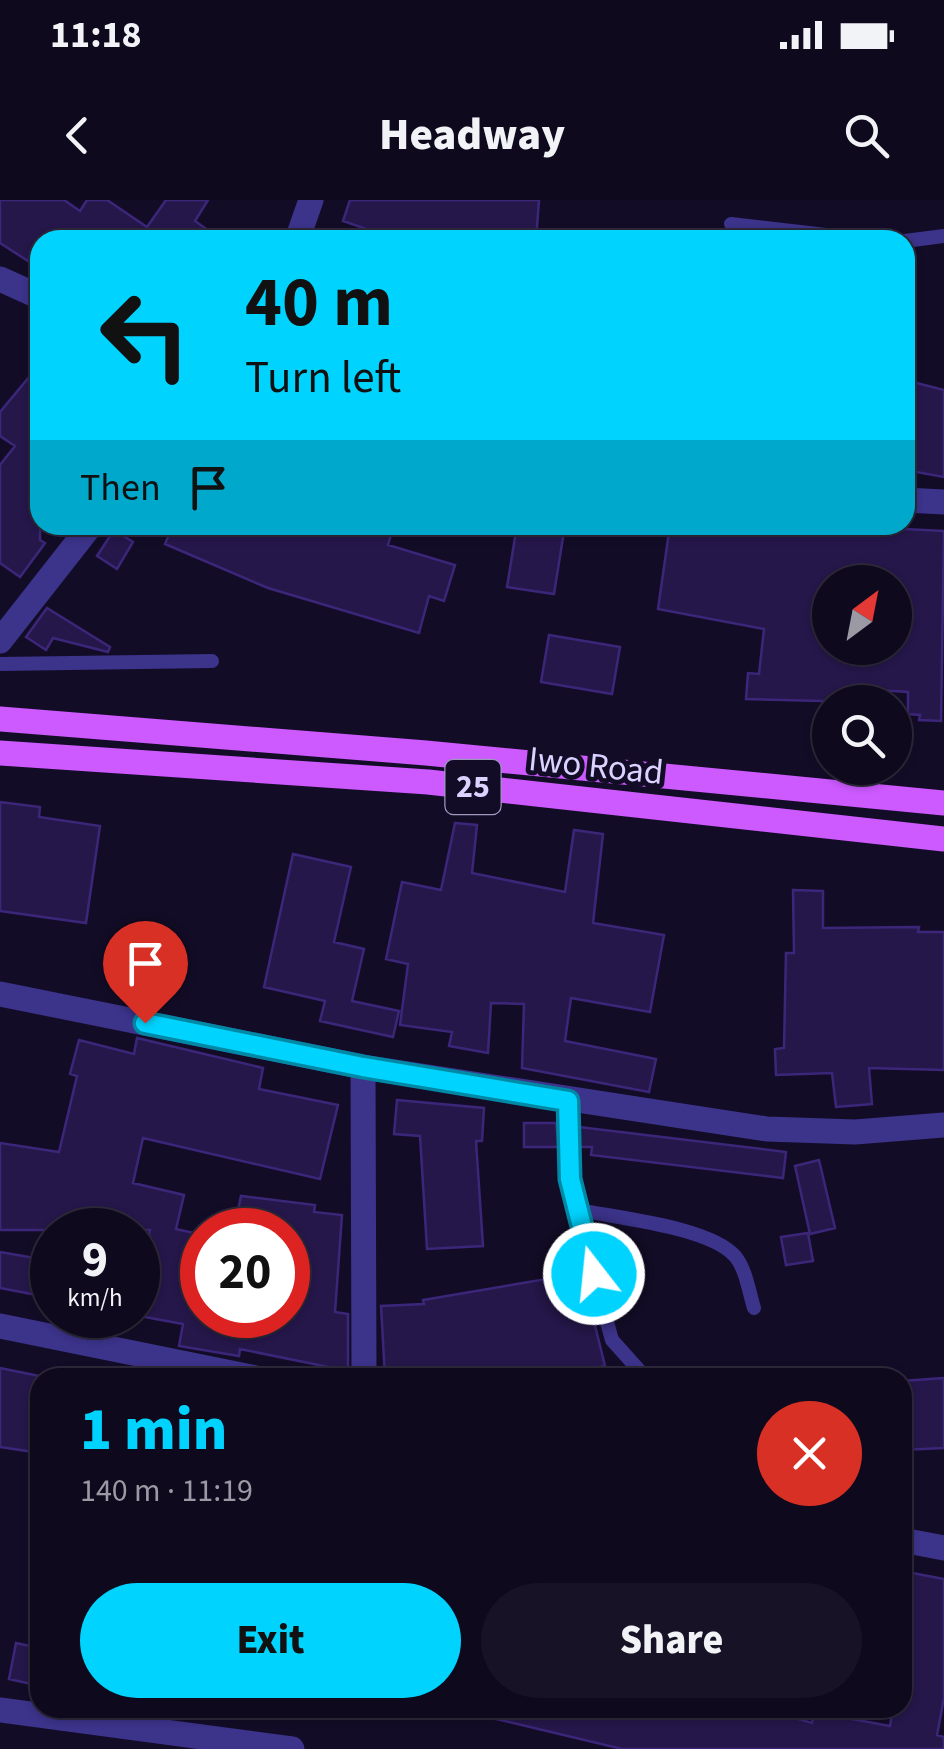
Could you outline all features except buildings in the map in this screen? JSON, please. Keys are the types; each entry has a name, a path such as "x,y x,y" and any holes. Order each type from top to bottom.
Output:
{"main road":[{"name":"Iwo Road","path":"0,719 426,752 944,803"},
{"path":"426,752 428,782"},
{"name":"Iwo Road","path":"0,753 428,782 944,839"}],"street":[{"path":"300,230 311,200"},
{"path":"0,279 30,292"},
{"path":"915,501 944,502"},
{"path":"0,641 83,535"},
{"path":"0,994 363,1067 767,1129 855,1132 944,1125"},
{"path":"363,1067 364,1368"},
{"path":"0,1326 207,1368"},
{"path":"912,1542 944,1548"},
{"path":"0,1710 30,1714"},
{"path":"60,1718 292,1749"}],"lane":[{"path":"732,224 784,230"},
{"path":"915,240 944,236"},
{"path":"0,664 212,661"},
{"path":"568,1101 570,1179 575,1210 612,1340 637,1368"},
{"path":"575,1210 668,1229 722,1246 743,1271 754,1308"}],"route":[{"path":"145,1023 363,1067 568,1101 570,1179 594,1274"}]}
